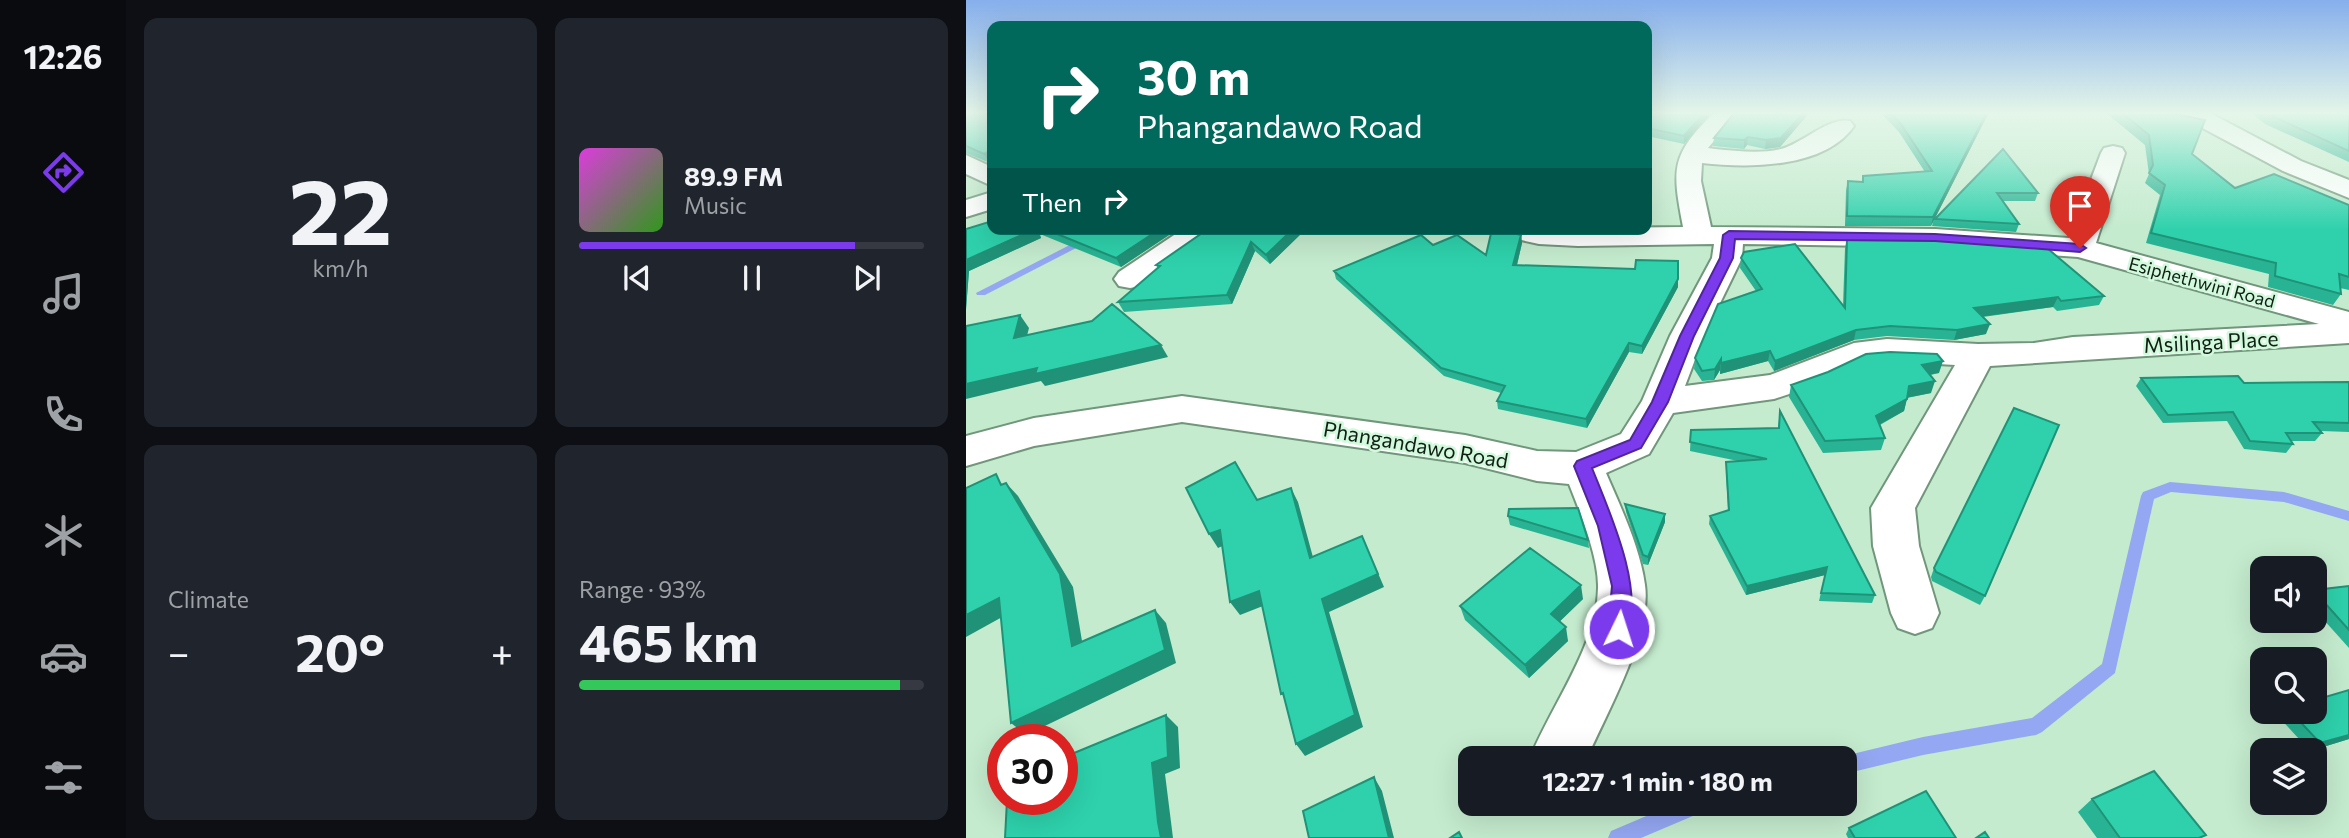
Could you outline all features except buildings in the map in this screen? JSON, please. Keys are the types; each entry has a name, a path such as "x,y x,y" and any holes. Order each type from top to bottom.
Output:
{"street":[{"path":"1694,151 1686,180 1714,235"},
{"path":"1693,154 1755,162 1803,151"},
{"path":"2264,151 2349,190"},
{"path":"2080,248 2113,153"},
{"path":"966,163 987,175"},
{"path":"966,209 987,202"},
{"path":"1130,279 1193,235"},
{"name":"Esiphethwini Road","path":"1539,235 1935,237 2080,248 2349,322"},
{"name":"Phangandawo Road","path":"966,451 1034,432 1182,409 1465,449 1537,466 1567,469 1583,466 1636,444 1660,402 1687,336 1727,258 1714,235"},
{"name":"Msilinga Place","path":"1660,402 1774,387 1812,374 1854,354 1908,351 1978,355 2034,354 2073,348 2349,333"},
{"path":"1915,613 1896,546 1893,508 1978,355"},
{"path":"1564,746 1619,629 1622,586 1607,526 1583,466"}],"waterway":[{"path":"981,293 1097,235"},
{"path":"1857,762 1923,746 2036,726 2109,668 2148,496 2170,487 2284,497 2349,516"},
{"path":"1618,838 1670,816"}],"route":[{"path":"1619,629 1622,586 1607,526 1583,466 1636,444 1660,402 1687,336 1727,258 1729,235 1935,237 2080,248"}]}
